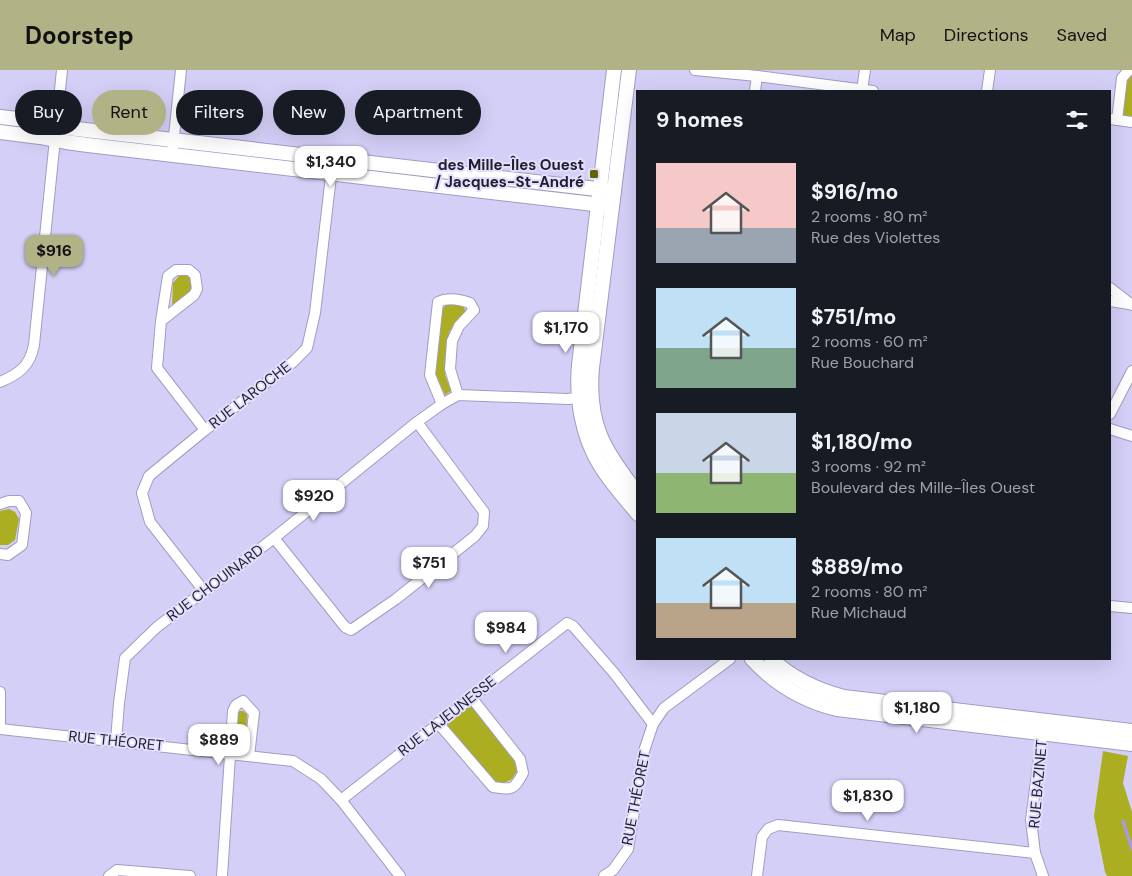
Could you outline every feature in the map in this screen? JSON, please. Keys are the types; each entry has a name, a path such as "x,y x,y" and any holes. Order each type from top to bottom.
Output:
{"street":[{"path":"60,90 62,70"},
{"path":"172,155 181,70"},
{"path":"607,191 614,70"},
{"path":"629,70 605,205 592,368 585,397 584,427 595,457 636,512"},
{"path":"695,70 861,90"},
{"path":"865,70 868,90"},
{"path":"987,90 990,70"},
{"path":"1129,70 1122,78 1113,119 1132,122"},
{"path":"755,90 757,76"},
{"path":"0,117 15,119"},
{"path":"82,129 607,191"},
{"path":"0,132 70,143 605,205"},
{"path":"0,382 23,369 29,361 34,346 55,135"},
{"name":"RUE LAROCHE","path":"204,591 150,522 142,493 149,476 293,362 307,348 315,313 333,159"},
{"path":"161,321 194,295 197,289 195,275 189,270 176,270 168,276 161,321 157,368 205,430"},
{"path":"1111,289 1132,305 1111,300"},
{"path":"442,404 430,374 438,302 445,298 463,300 470,303 474,310 459,326 452,341 450,369 458,395 568,399 585,397"},
{"path":"1111,412 1132,371"},
{"name":"RUE CHOUINARD","path":"116,741 125,658 157,627 274,538 417,422 458,395"},
{"path":"585,397 606,449 636,491"},
{"path":"274,538 345,627 351,630 396,599 475,536 483,526 484,512 417,422"},
{"path":"1111,429 1132,436"},
{"path":"0,504 9,501 19,501 26,514 22,545 8,555 0,554"},
{"path":"1111,606 1132,608"},
{"name":"RUE LAJEUNESSE","path":"340,800 567,623 573,626 614,673 653,724"},
{"name":"RUE THÉORET","path":"604,876 613,870 628,849 643,754 653,724 664,708 729,660"},
{"path":"753,660 787,689 803,698 827,707 852,712 1043,728 1132,731"},
{"path":"773,660 791,675 808,684 844,697 1132,744"},
{"name":"RUE THÉORET","path":"0,692 0,729 293,761 321,779 400,876"},
{"path":"438,723 493,787 508,790 516,786 523,773 520,759 471,697"},
{"path":"222,876 233,711 236,705 243,701 254,713 249,756"},
{"name":"RUE BAZINET","path":"1043,728 1032,820 1035,853 1043,876"},
{"path":"757,876 762,837 768,829 778,825 1035,853"},
{"path":"109,876 117,870 190,876"}],"shaded area":[{"path":"1132,73 1132,121 1120,120 1125,80"},
{"path":"179,276 188,276 192,281 192,289 172,306 173,283"},
{"path":"447,304 463,306 466,311 449,332 445,375 451,391 445,395 435,373 442,309"},
{"path":"9,509 15,512 19,519 15,540 8,545 0,545 0,511"},
{"path":"470,705 515,759 518,770 512,779 501,785 495,782 446,724"},
{"path":"240,711 247,714 245,751 236,750 238,714"},
{"path":"1103,751 1128,756 1123,783 1132,812 1132,876 1107,876 1105,872 1094,816"}],"waterway":[{"path":"1123,821 1132,849"}],"place":[{"name":"des Mille-Îles Ouest / Jacques-St-André","path":"594,174"}]}
